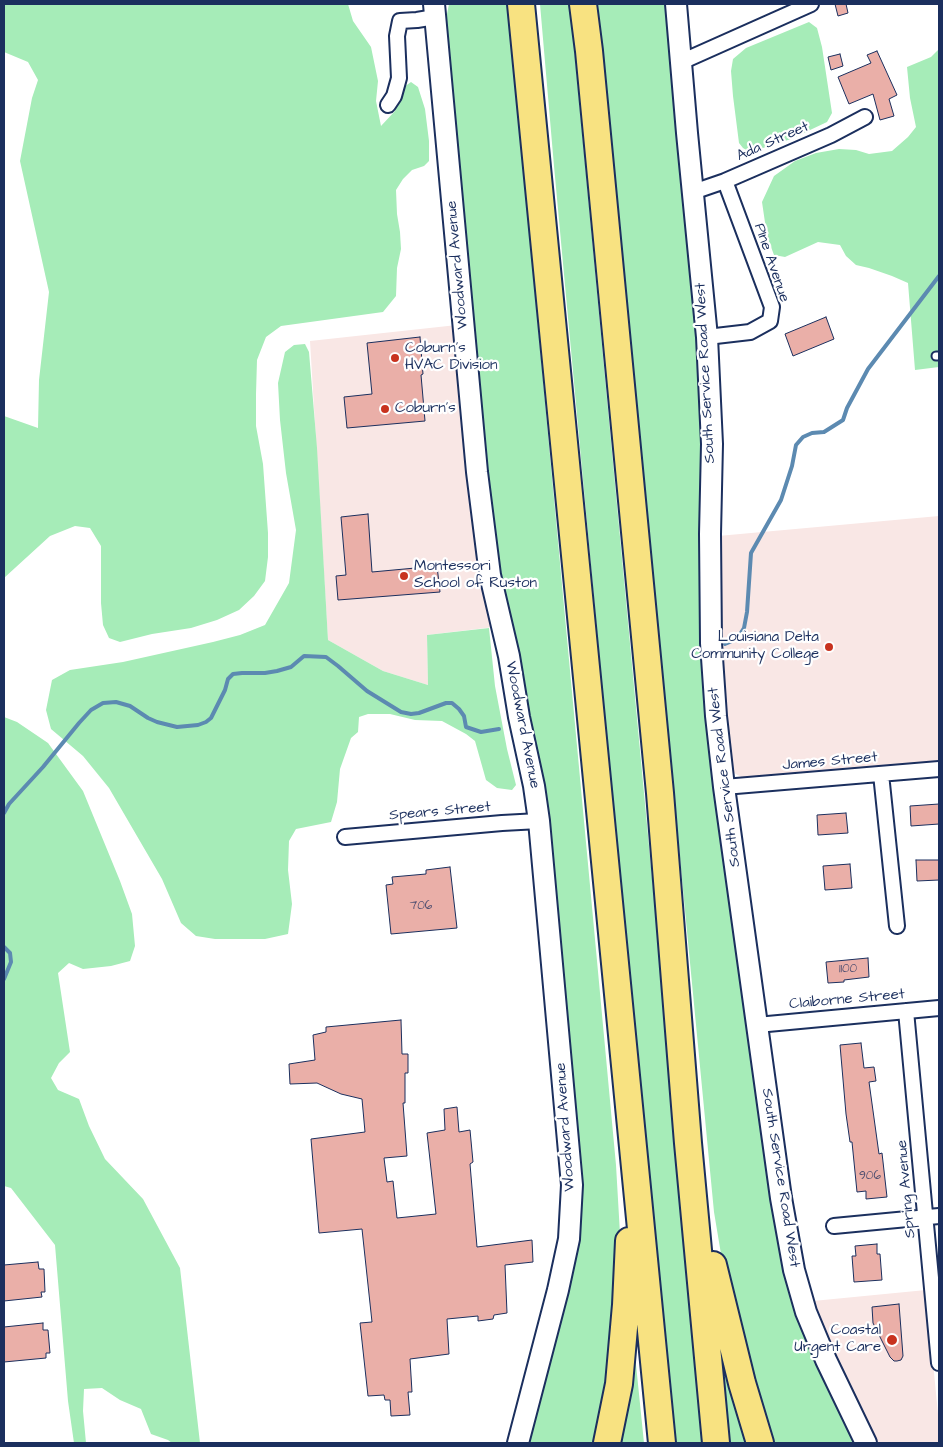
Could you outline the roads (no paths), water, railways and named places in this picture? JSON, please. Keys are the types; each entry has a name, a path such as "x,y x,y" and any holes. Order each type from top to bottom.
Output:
{"highway":[{"path":"521,4 662,1443"},
{"path":"583,4 593,90 660,793 688,1142 716,1443"},
{"path":"607,1443 619,1384 626,1305 630,1234 628,1093"},
{"path":"688,1142 725,1316 760,1443"}],"main road":[{"name":"South Service Road West","path":"676,4 707,337 712,444 710,534 711,643 716,716 724,787 781,1198 794,1270 810,1320 826,1360 866,1443"},
{"name":"Woodward Avenue","path":"436,8 477,472 490,575 509,656 539,821 572,1185 569,1239 558,1290 518,1443"}],"street":[{"path":"681,62 811,4"},
{"path":"388,105 394,96 399,78 397,36 400,21 417,20 436,8"},
{"name":"Ada Street","path":"693,192 725,181 831,135 865,117"},
{"name":"PIne Avenue","path":"707,337 750,332 770,321 772,307 725,181"},
{"name":"James Street","path":"724,787 939,769"},
{"path":"881,774 897,926"},
{"name":"Spears Street","path":"344,837 539,821"},
{"name":"Claiborne Street","path":"757,1025 939,1008"},
{"name":"Spring Avenue","path":"906,1012 932,1217 939,1363"},
{"path":"834,1226 932,1217"}],"waterway":[{"path":"725,644 737,639 744,628 747,612 751,553 781,500 792,466 796,445 803,437 812,433 824,432 843,420 847,408 868,369 939,276"},
{"path":"4,813 9,804 43,767 79,723 91,710 103,703 116,702 130,706 148,718 177,727 198,725 211,718 225,690 228,679 233,674 277,671 291,667 304,656 326,657 367,691 401,712 419,713 446,703 452,703 464,716 466,727 481,732 499,729"},
{"path":"4,947 10,953 11,962 4,979"}],"place":[{"name":"Coburn's HVAC Division","path":"395,358"},
{"name":"Coburn's","path":"385,409"},
{"name":"Montessori School of Ruston","path":"404,576"},
{"name":"Louisiana Delta Community College","path":"829,647"},
{"name":"Coastal Urgent Care","path":"892,1340"}]}
